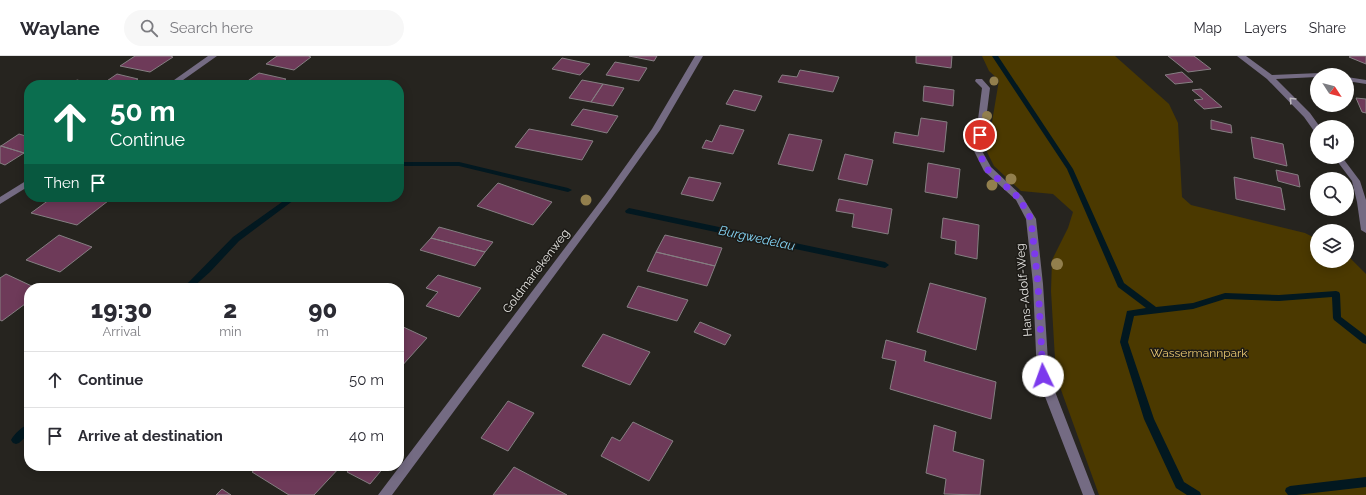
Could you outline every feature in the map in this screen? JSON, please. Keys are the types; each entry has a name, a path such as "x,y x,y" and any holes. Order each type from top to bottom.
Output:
{"street":[{"path":"178,80 213,56"},
{"name":"Goldmariekenweg","path":"404,468 656,130 699,56"},
{"path":"1241,56 1270,77 1311,120"},
{"path":"1270,77 1310,75"},
{"path":"1354,80 1366,82"},
{"name":"Hans-Adolf-Weg","path":"980,81 986,88 978,151 987,169 1019,198 1031,219 1038,284 1043,376 1089,495"},
{"path":"1343,164 1356,181 1362,202 1366,230"},
{"path":"0,201 24,185"},
{"name":"Goldmariekenweg","path":"384,495 402,471"}],"green space":[{"name":"Wassermannpark","path":"982,56 1115,56 1169,104 1178,123 1182,197 1191,205 1305,233 1310,236 1310,268 1354,268 1354,262 1366,274 1366,495 1099,495 1056,376 1051,291 1052,260 1068,228 1073,212 1053,194 1021,191 994,166 987,152 999,80 989,71"}],"building":[{"path":"135,56 173,57 150,72 120,66"},
{"path":"277,56 311,57 294,70 266,64"},
{"path":"629,56 657,56 654,61"},
{"path":"916,56 952,56 951,68 916,63"},
{"path":"1168,56 1194,56 1211,69 1188,72"},
{"path":"1366,56 1366,64 1349,57"},
{"path":"562,58 590,64 580,75 552,69"},
{"path":"615,62 647,68 639,81 606,75"},
{"path":"800,70 839,77 833,92 778,82 782,75 797,77"},
{"path":"1182,72 1193,82 1175,84 1165,75"},
{"path":"259,73 286,79 285,80 249,80"},
{"path":"117,74 138,79 136,80 108,80"},
{"path":"582,80 603,84 591,102 569,98"},
{"path":"603,84 624,88 613,106 591,102"},
{"path":"924,86 954,90 953,106 923,101"},
{"path":"1201,89 1222,107 1204,109 1194,100 1203,99 1192,90"},
{"path":"734,90 762,96 755,111 726,104"},
{"path":"1356,98 1366,99 1366,113 1362,112"},
{"path":"583,109 618,116 607,133 571,125"},
{"path":"921,118 947,122 944,152 893,143 895,132 918,136"},
{"path":"1211,120 1231,125 1232,133 1211,129"},
{"path":"720,125 744,130 733,154 702,148 706,140 712,142"},
{"path":"529,129 593,141 582,160 515,147"},
{"path":"19,134 24,136 24,153 1,146"},
{"path":"789,134 822,140 813,171 778,164"},
{"path":"1251,137 1283,144 1287,166 1254,158"},
{"path":"0,146 24,153 5,165 0,163"},
{"path":"845,154 873,160 867,185 838,179"},
{"path":"928,163 960,169 957,198 925,192"},
{"path":"1276,170 1298,175 1300,187 1278,181"},
{"path":"689,177 721,183 713,201 681,194"},
{"path":"1234,177 1281,188 1285,210 1236,199"},
{"path":"498,183 552,202 533,225 477,206"},
{"path":"839,199 892,209 888,234 852,227 854,214 836,211"},
{"path":"46,202 107,202 77,225 31,213"},
{"path":"943,218 979,225 977,259 955,254 956,241 941,238"},
{"path":"439,227 493,242 485,252 431,238"},
{"path":"59,235 92,247 60,272 26,260"},
{"path":"665,235 722,248 715,266 656,252"},
{"path":"431,238 485,252 475,266 420,250"},
{"path":"656,252 715,266 707,286 647,271"},
{"path":"6,274 25,283 24,283 24,305 2,321 0,320 0,278"},
{"path":"438,275 481,288 459,317 426,306 438,292 426,288"},
{"path":"930,283 986,298 976,350 917,332"},
{"path":"638,286 688,300 677,321 627,307"},
{"path":"700,322 731,335 725,345 694,332"},
{"path":"404,327 427,338 404,364"},
{"path":"603,334 650,352 630,385 582,366"},
{"path":"886,340 926,351 924,361 996,382 991,419 890,389 896,361 882,358"},
{"path":"508,401 534,413 508,451 481,438"},
{"path":"633,422 673,441 649,481 601,456 612,437 620,441"},
{"path":"934,425 956,432 953,451 984,460 980,495 944,494 946,479 926,473"},
{"path":"514,467 567,495 493,495"},
{"path":"336,471 314,495 289,495 252,472"},
{"path":"348,471 381,471 370,484 347,472"},
{"path":"222,489 231,495 216,495"}],"waterway":[{"path":"995,56 1070,169 1121,285 1155,310"},
{"name":"Burgwedelau","path":"404,164 459,164 568,190"},
{"name":"Burgwedelau","path":"193,283 236,239 287,202"},
{"name":"Burgwedelau","path":"629,211 885,265"},
{"path":"1155,310 1193,306 1225,296 1279,298 1336,294 1337,318 1366,341"},
{"path":"1155,310 1130,313 1124,342 1149,419 1180,485 1196,495"},
{"name":"Burgwedelau","path":"16,440 24,433"},
{"path":"1290,491 1366,482"}],"route":[{"path":"980,135 978,151 987,169 1019,198 1031,219 1038,284 1043,376"}]}
